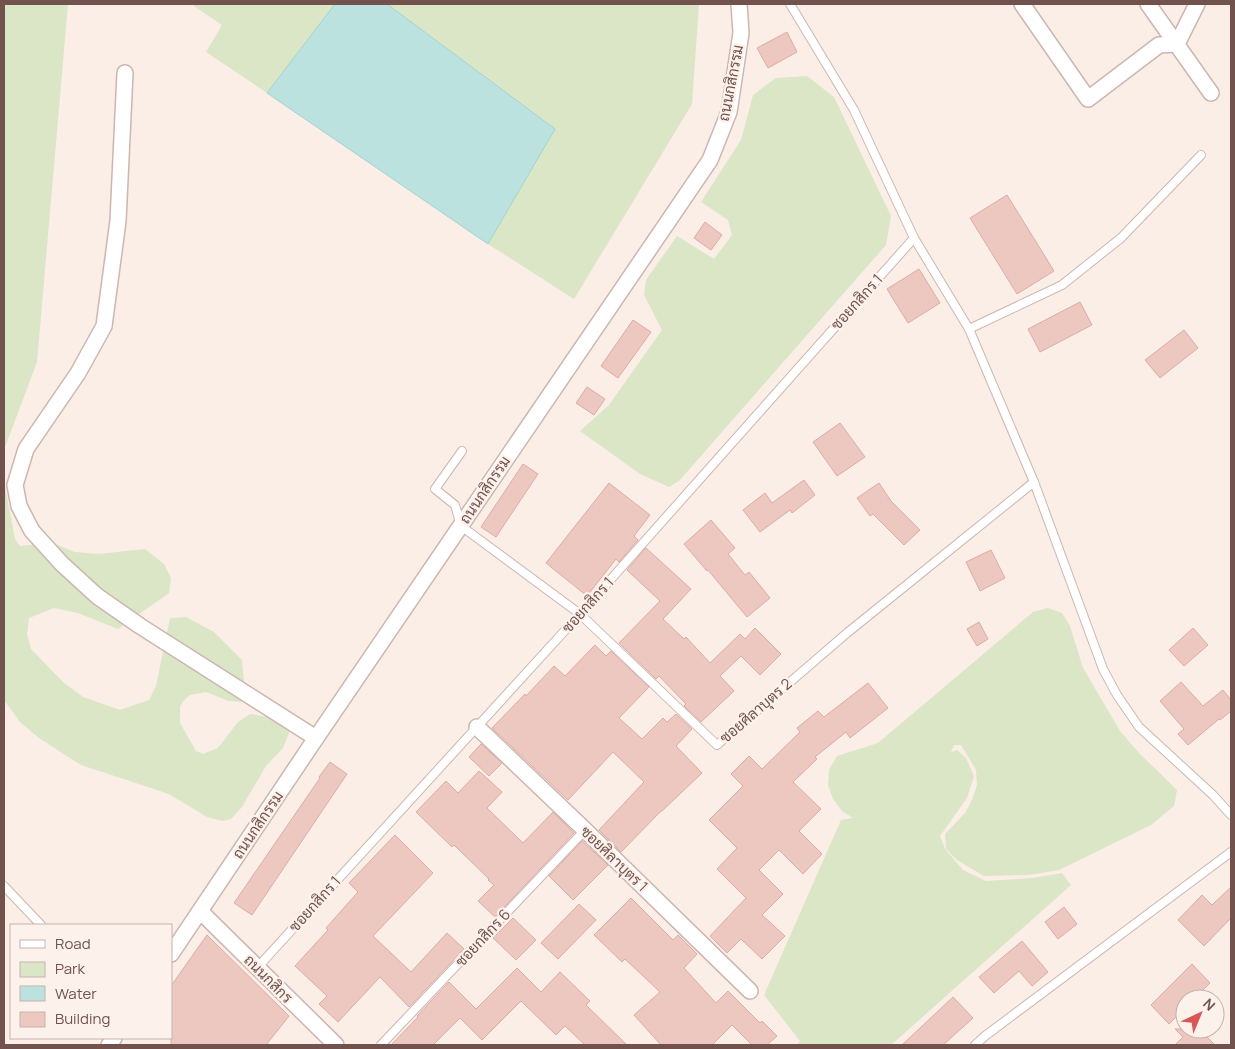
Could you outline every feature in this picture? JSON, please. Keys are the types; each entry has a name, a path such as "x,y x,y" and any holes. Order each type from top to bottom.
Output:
{"street":[{"name":"ถนนกสิกรรม","path":"172,953 710,160 729,112 741,33 739,4"},
{"path":"1022,4 1088,99 1159,45 1177,44"},
{"path":"1148,4 1211,93"},
{"path":"1177,44 1197,4"},
{"path":"125,73 118,222 104,326 78,374 26,449 15,485 19,506 32,530 62,564 97,596 140,626 316,738"},
{"name":"ซอยศิลาบุตร 1","path":"477,727 750,991"},
{"name":"ถนนกสิกร","path":"200,911 336,1045"}],"lane":[{"path":"790,4 854,110 914,238 969,329 1034,482 1103,669 1117,695 1139,727 1213,795 1231,815"},
{"path":"969,329 1062,285 1121,238 1201,155"},
{"name":"ซอยกสิกร 1","path":"257,968 580,614 914,238"},
{"path":"461,526 455,504 435,489 462,452"},
{"name":"ซอยศิลาบุตร 2","path":"461,526 580,614 717,745 847,633 1034,482"},
{"name":"ซอยกสิกร 6","path":"381,1045 585,830"},
{"path":"975,1045 1231,852"},
{"path":"4,886 41,924"}],"green space":[{"path":"4,4 68,4 37,362 4,450"},
{"path":"191,4 335,4 267,93 206,52 222,25"},
{"path":"387,4 699,4 692,104 574,299 488,244 555,129"},
{"path":"807,76 834,97 891,216 886,245 679,481 669,487 640,474 580,431 609,405 662,330 644,295 646,280 677,236 714,259 732,235 728,220 701,202 741,140 753,95 776,78"},
{"path":"4,481 15,539 20,546 52,543 75,552 99,554 145,549 164,564 171,578 169,593 118,629 78,613 54,608 29,618 27,634 31,649 64,683 83,697 120,710 149,700 156,686 170,618 186,617 214,632 242,660 246,702 229,701 206,692 190,695 184,700 180,707 180,723 196,751 203,754 218,748 238,722 250,714 279,719 291,728 283,748 266,766 242,807 231,819 223,821 207,817 169,794 81,765 39,738 20,722 4,700"},
{"path":"1048,608 1062,613 1070,626 1083,668 1120,731 1139,753 1177,790 1174,806 1151,825 1059,870 1029,875 984,876 957,860 946,849 945,834 965,813 977,785 976,770 961,745 954,745 951,752 957,750 966,758 974,776 967,798 940,836 945,849 963,870 986,881 1033,878 1062,873 1071,885 891,1045 797,1045 800,1041 764,995 841,820 853,818 842,811 833,799 828,785 829,770 837,756 878,743 1033,612"}],"water":[{"path":"335,4 387,4 555,129 488,244 267,93"}],"building":[{"path":"787,32 797,52 768,68 757,48"},
{"path":"1007,195 1054,271 1017,294 970,218"},
{"path":"705,222 722,235 711,250 694,238"},
{"path":"919,269 940,303 908,323 887,289"},
{"path":"1080,302 1092,325 1040,352 1028,329"},
{"path":"633,320 651,332 618,378 601,366"},
{"path":"1184,330 1198,348 1160,378 1145,360"},
{"path":"587,387 605,399 594,415 576,403"},
{"path":"840,423 865,457 837,476 813,442"},
{"path":"523,464 538,474 496,537 481,527"},
{"path":"804,480 815,495 792,513 790,510 760,532 743,510 765,493 772,503"},
{"path":"609,483 650,515 634,536 638,540 619,562 616,559 587,596 546,563"},
{"path":"879,483 891,501 920,530 904,545 873,514 870,516 857,498"},
{"path":"711,520 735,548 728,554 745,575 749,572 770,598 747,617 684,544"},
{"path":"646,548 691,589 663,619 684,639 686,637 710,663 740,634 745,639 755,628 781,654 760,675 741,656 720,676 734,691 701,722 684,706 686,704 659,676 656,679 619,643 660,601 627,570"},
{"path":"991,550 1005,578 980,591 966,562"},
{"path":"979,622 988,639 977,646 967,629"},
{"path":"1193,628 1208,645 1184,666 1169,650"},
{"path":"595,645 606,656 611,651 649,687 619,718 642,739 663,718 667,722 676,714 692,729 676,746 702,773 621,852 599,830 644,782 613,752 568,800 492,728 554,666 565,676"},
{"path":"1181,682 1203,706 1223,690 1231,700 1231,711 1188,745 1178,734 1184,729 1160,701"},
{"path":"868,683 888,708 850,738 846,732 815,757 817,759 793,782 821,809 799,831 822,854 803,874 779,850 759,870 783,894 762,915 785,936 762,959 741,939 727,953 710,936 746,898 717,869 737,848 709,820 743,786 731,774 749,756 762,769 800,732 797,728 818,711 824,717"},
{"path":"481,744 502,763 489,776 469,757"},
{"path":"330,762 347,774 252,915 234,903"},
{"path":"479,771 502,792 487,808 523,843 553,812 574,833 495,917 478,901 494,885 454,845 452,847 416,812 446,781 458,793"},
{"path":"395,835 433,873 373,936 411,972 447,933 464,949 409,1007 380,977 338,1022 319,1004 327,996 295,966 328,930 326,928 358,892 349,883"},
{"path":"582,841 608,865 573,900 549,876"},
{"path":"1231,887 1231,918 1204,946 1178,920 1202,895 1212,905"},
{"path":"631,898 673,940 678,935 697,954 684,968 716,1003 728,991 760,1023 762,1021 777,1036 767,1045 752,1045 732,1025 712,1045 661,1045 634,1015 660,992 625,959 622,962 594,935"},
{"path":"579,904 596,920 558,959 541,943"},
{"path":"1064,907 1077,924 1058,939 1045,922"},
{"path":"513,918 536,940 516,960 493,938"},
{"path":"207,935 289,1016 266,1045 171,1045 172,985"},
{"path":"1022,941 1048,972 1032,986 1019,971 994,993 979,977"},
{"path":"1192,964 1210,983 1204,989 1175,989 1175,1018 1169,1024 1151,1005"},
{"path":"517,968 541,992 560,972 590,1001 586,1005 627,1045 585,1045 565,1026 556,1035 521,1001 482,1040 460,1018 433,1045 391,1045 449,982 476,1009"},
{"path":"953,997 973,1018 943,1045 902,1045"},
{"path":"1181,1039 1209,1039 1215,1045 1175,1045"}]}
